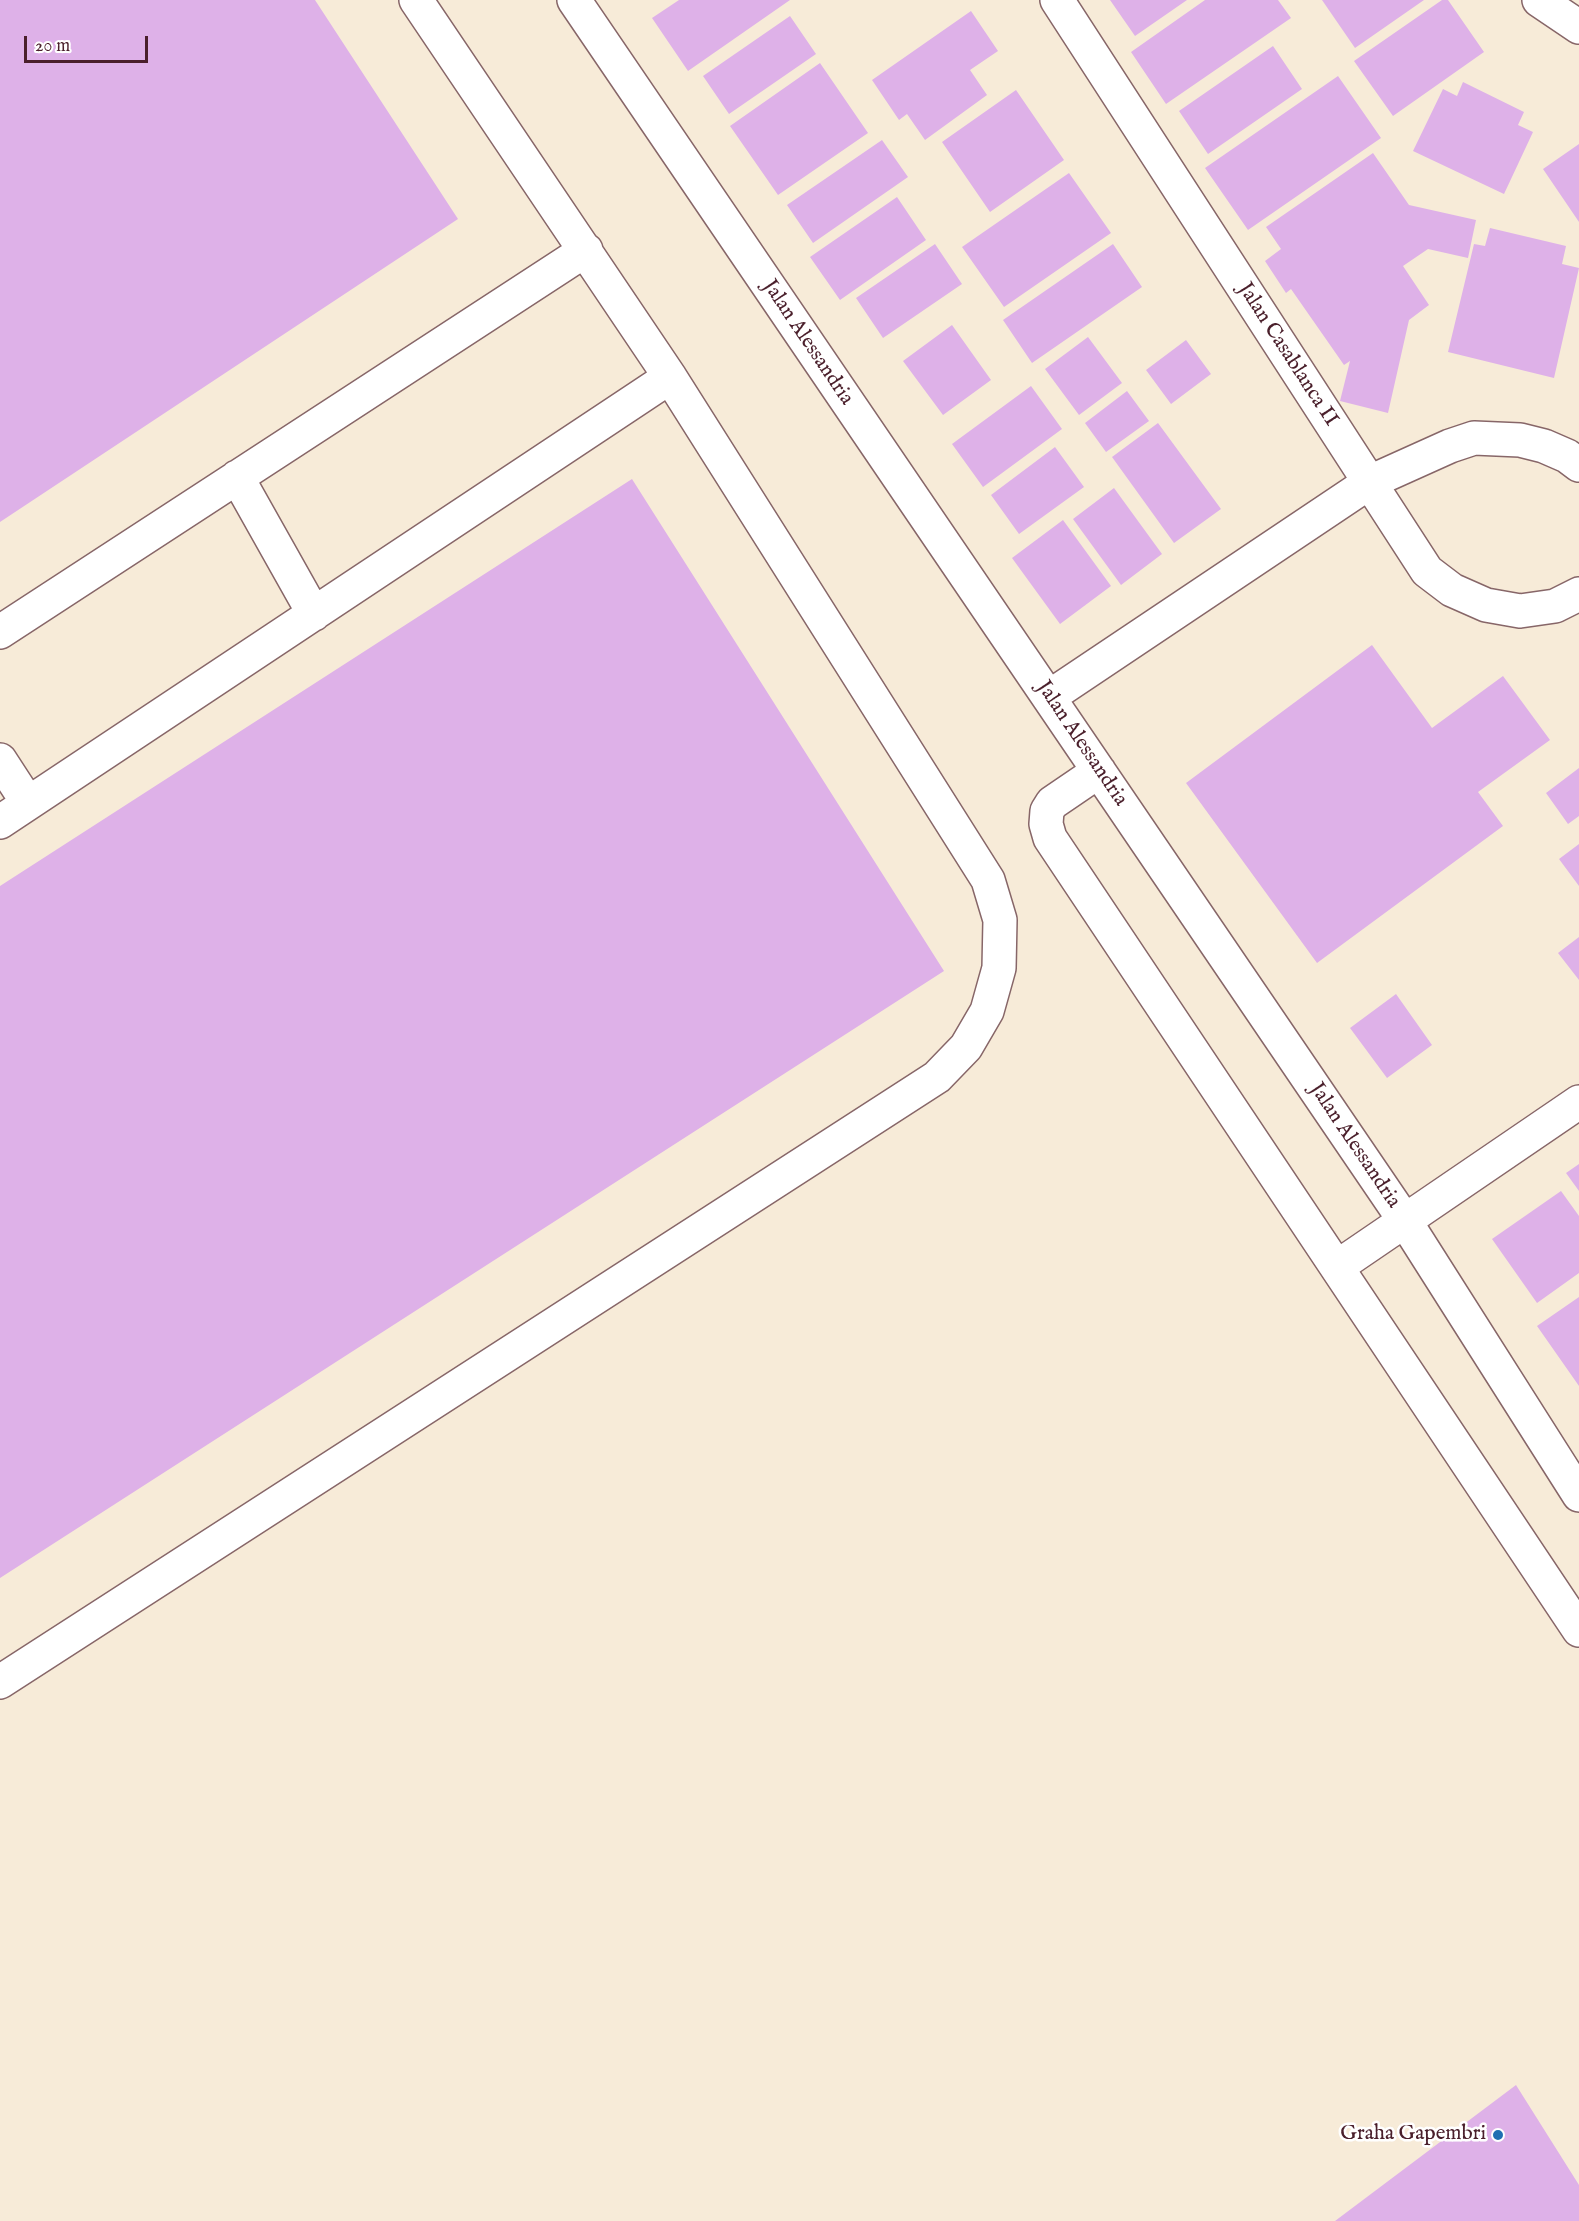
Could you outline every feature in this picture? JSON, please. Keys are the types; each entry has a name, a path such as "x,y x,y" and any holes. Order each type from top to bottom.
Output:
{"street":[{"path":"0,1682 937,1077 966,1047 987,1011 999,968 1000,920 988,880 670,377 416,0"},
{"name":"Jalan Alessandria","path":"574,0 1405,1221 1578,1492"},
{"name":"Jalan Casablanca II","path":"1057,0 1427,571 1452,590 1486,605 1520,611 1555,606 1579,594"},
{"path":"1539,0 1579,27"},
{"path":"0,632 586,250"},
{"path":"0,822 670,377"},
{"path":"1049,697 1370,482 1450,446 1474,438 1520,440 1544,446 1567,456 1579,465"},
{"path":"237,477 314,614"},
{"path":"0,760 28,803"},
{"path":"1099,771 1052,803 1047,811 1046,824 1050,838 1579,1630"},
{"path":"1336,1267 1579,1102"}],"building":[{"path":"0,0 315,0 458,219 0,522"},
{"path":"679,0 790,0 688,71 652,18"},
{"path":"1110,0 1187,0 1135,36"},
{"path":"1205,0 1278,0 1291,18 1166,104 1131,52"},
{"path":"1322,0 1424,0 1355,48"},
{"path":"1442,0 1448,0 1484,52 1393,116 1354,61"},
{"path":"971,11 998,51 970,70 987,95 925,140 907,114 899,120 872,80"},
{"path":"790,16 816,54 729,114 703,76"},
{"path":"1273,46 1302,89 1208,154 1179,111"},
{"path":"820,63 868,133 778,195 730,126"},
{"path":"1338,76 1381,138 1248,230 1205,168"},
{"path":"1463,82 1524,112 1518,125 1533,132 1504,194 1413,151 1443,89 1457,96"},
{"path":"1016,90 1064,160 990,212 942,142"},
{"path":"882,140 908,177 813,243 787,205"},
{"path":"1579,144 1579,222 1543,169"},
{"path":"1373,153 1409,205 1476,220 1468,258 1428,249 1403,266 1429,305 1409,320 1388,413 1340,401 1350,361 1344,365 1291,289 1286,293 1265,261 1281,249 1266,227"},
{"path":"1069,173 1111,233 1004,307 962,247"},
{"path":"897,197 926,240 840,300 810,257"},
{"path":"1490,228 1566,246 1562,264 1579,268 1554,378 1448,352 1474,244 1485,246"},
{"path":"935,244 962,284 883,338 856,298"},
{"path":"1113,244 1142,287 1032,363 1003,320"},
{"path":"952,325 991,380 943,415 903,361"},
{"path":"1088,337 1122,383 1079,415 1045,369"},
{"path":"1186,340 1211,374 1171,404 1146,370"},
{"path":"1031,386 1062,429 983,487 952,444"},
{"path":"1127,391 1149,421 1106,452 1085,423"},
{"path":"1158,423 1221,509 1174,543 1112,457"},
{"path":"1055,447 1084,487 1019,534 991,495"},
{"path":"632,479 944,971 0,1578 0,886"},
{"path":"1114,488 1162,554 1121,585 1073,519"},
{"path":"1063,520 1111,586 1060,624 1012,558"},
{"path":"1372,645 1432,728 1503,676 1550,740 1478,792 1503,826 1317,963 1186,783"},
{"path":"1579,768 1579,816 1568,824 1546,793"},
{"path":"1579,844 1579,886 1559,859"},
{"path":"1579,937 1579,980 1558,953"},
{"path":"1396,994 1432,1045 1387,1078 1350,1028"},
{"path":"1579,1164 1579,1191 1566,1173"},
{"path":"1561,1191 1579,1216 1579,1273 1537,1303 1492,1239"},
{"path":"1579,1297 1579,1386 1537,1326"},
{"name":"Graha Gapembri","path":"1516,2085 1579,2185 1579,2221 1335,2221"}],"place":[{"name":"Graha Gapembri","path":"1498,2135"}]}
